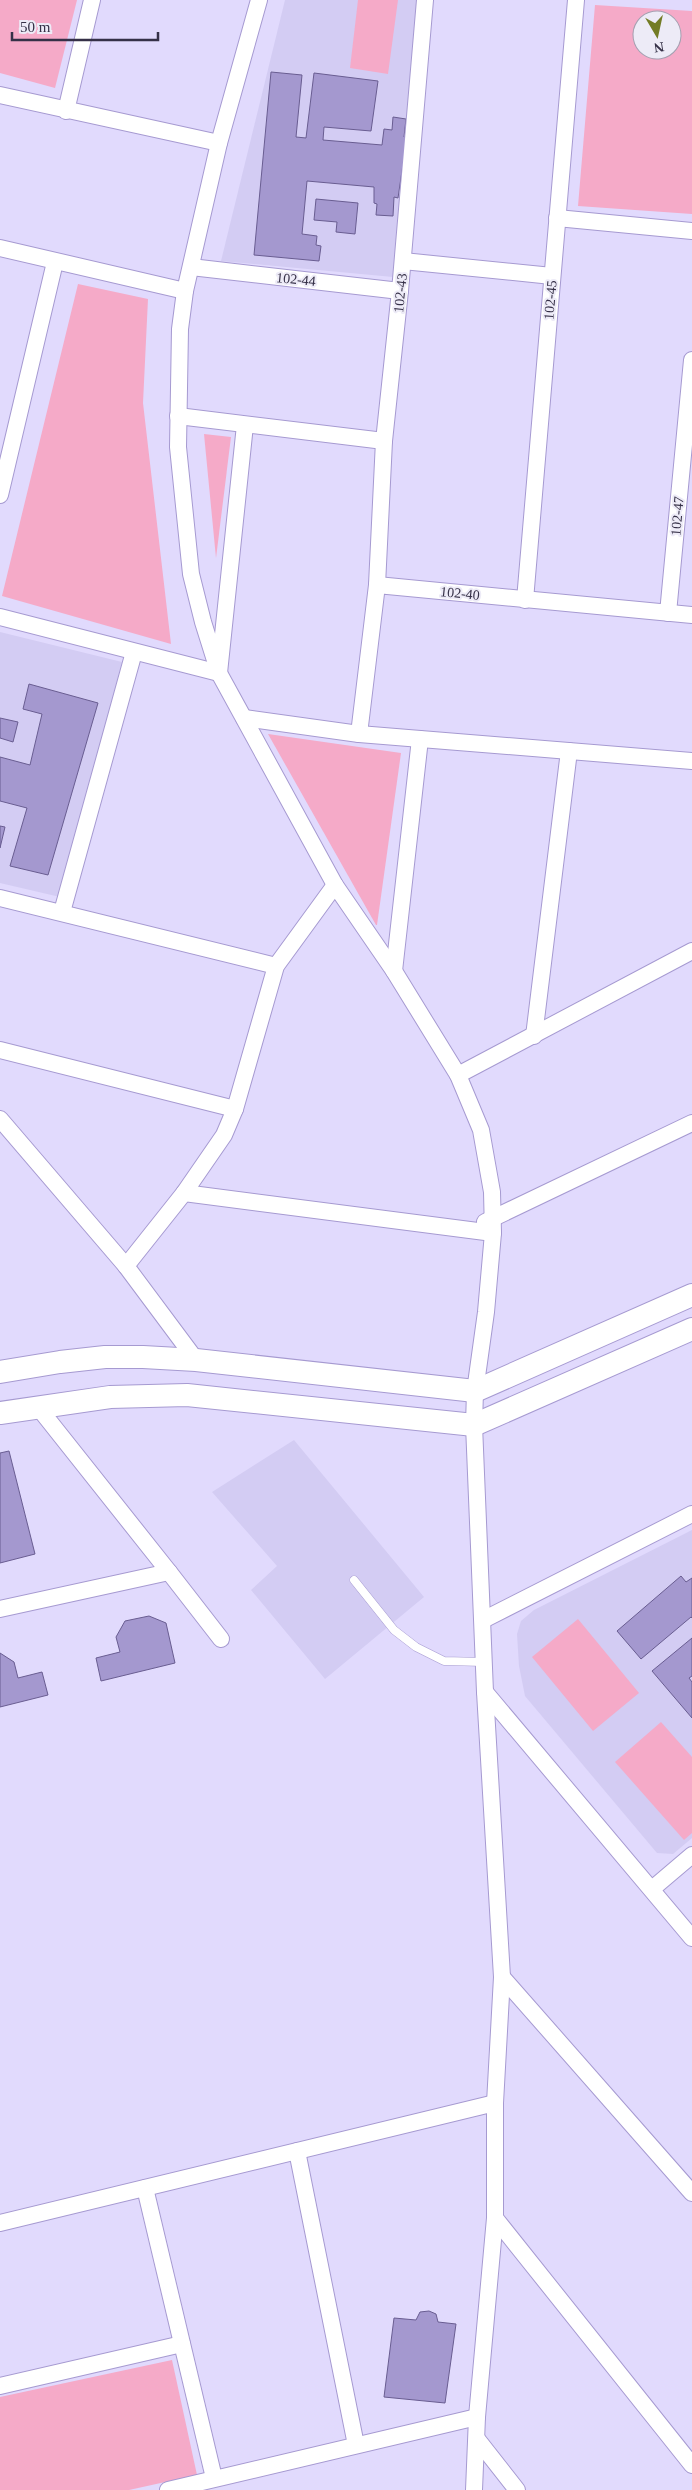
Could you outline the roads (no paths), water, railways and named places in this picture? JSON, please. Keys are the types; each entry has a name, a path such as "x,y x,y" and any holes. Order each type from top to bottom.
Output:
{"main road":[{"path":"0,1372 105,1357 196,1360 475,1391 692,1295"},
{"path":"0,1413 110,1397 194,1395 474,1425 692,1329"}],"street":[{"path":"66,111 92,0"},
{"path":"259,0 220,143 185,291 178,370 178,416 180,479 191,574 203,622 219,673 335,885 394,970 458,1075 478,1123 488,1160 493,1226 486,1312 475,1391 474,1425 485,1692 502,1977 495,2103 495,2218 477,2417 474,2490"},
{"name":"102-43","path":"377,585 384,441 403,261 425,0"},
{"name":"102-45","path":"525,600 576,0"},
{"path":"0,95 66,111 220,143"},
{"path":"557,218 692,231"},
{"path":"0,248 185,291"},
{"path":"403,261 552,276"},
{"path":"0,495 55,262"},
{"name":"102-44","path":"191,267 400,291"},
{"name":"102-47","path":"668,613 692,360"},
{"path":"178,416 384,441"},
{"path":"219,673 245,425"},
{"path":"359,734 377,585"},
{"name":"102-40","path":"377,585 692,615"},
{"path":"0,617 219,673"},
{"path":"62,912 134,652"},
{"path":"244,718 359,734 692,760"},
{"path":"394,970 420,739"},
{"path":"534,1036 569,751"},
{"path":"126,1266 184,1193 224,1135 235,1109 276,966 335,885"},
{"path":"0,898 276,966"},
{"path":"458,1075 692,951"},
{"path":"0,1050 235,1109"},
{"path":"0,1119 126,1266 196,1360"},
{"path":"184,1193 466,1230 493,1226 692,1123"},
{"path":"38,1407 221,1639"},
{"path":"483,1620 692,1514"},
{"path":"0,1609 169,1572"},
{"path":"485,1692 692,1938"},
{"path":"652,1889 692,1855"},
{"path":"502,1977 692,2193"},
{"path":"0,2223 495,2103"},
{"path":"297,2151 356,2445"},
{"path":"145,2188 214,2478"},
{"path":"495,2218 692,2465"},
{"path":"0,2386 182,2344"},
{"path":"168,2490 477,2417"},
{"path":"477,2439 517,2490"}],"lane":[{"path":"354,1580 394,1630 416,1646 444,1661 484,1662"}]}
